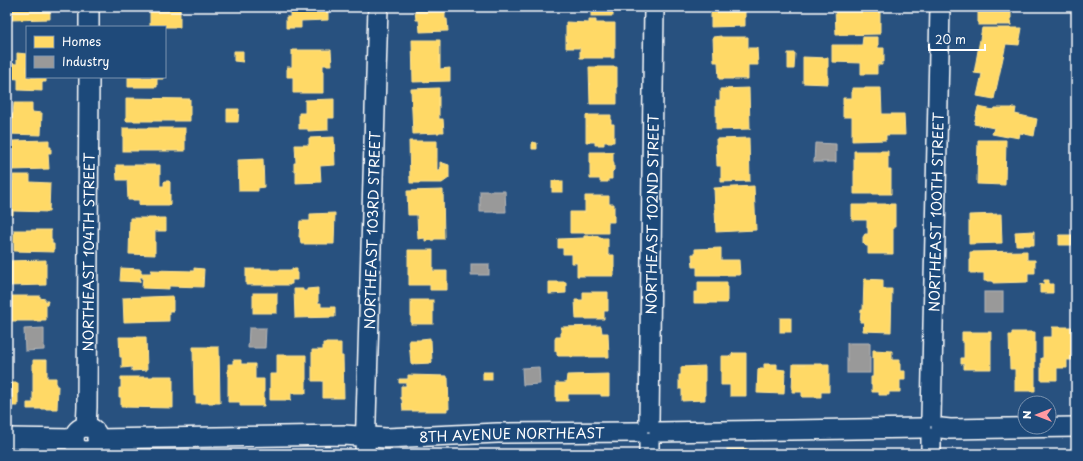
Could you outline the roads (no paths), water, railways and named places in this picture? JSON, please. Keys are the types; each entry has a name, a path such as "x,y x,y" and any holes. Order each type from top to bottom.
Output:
{"street":[{"path":"89,7 89,26"},
{"name":"NORTHEAST 103RD STREET","path":"365,445 378,7"},
{"name":"NORTHEAST 102ND STREET","path":"649,436 654,7"},
{"name":"NORTHEAST 100TH STREET","path":"931,433 940,7"},
{"name":"NORTHEAST 104TH STREET","path":"86,442 89,78"},
{"name":"8TH AVENUE NORTHEAST","path":"7,438 86,442 344,435 365,445 386,438 498,434 649,436 931,433 950,429 1076,427"}]}
